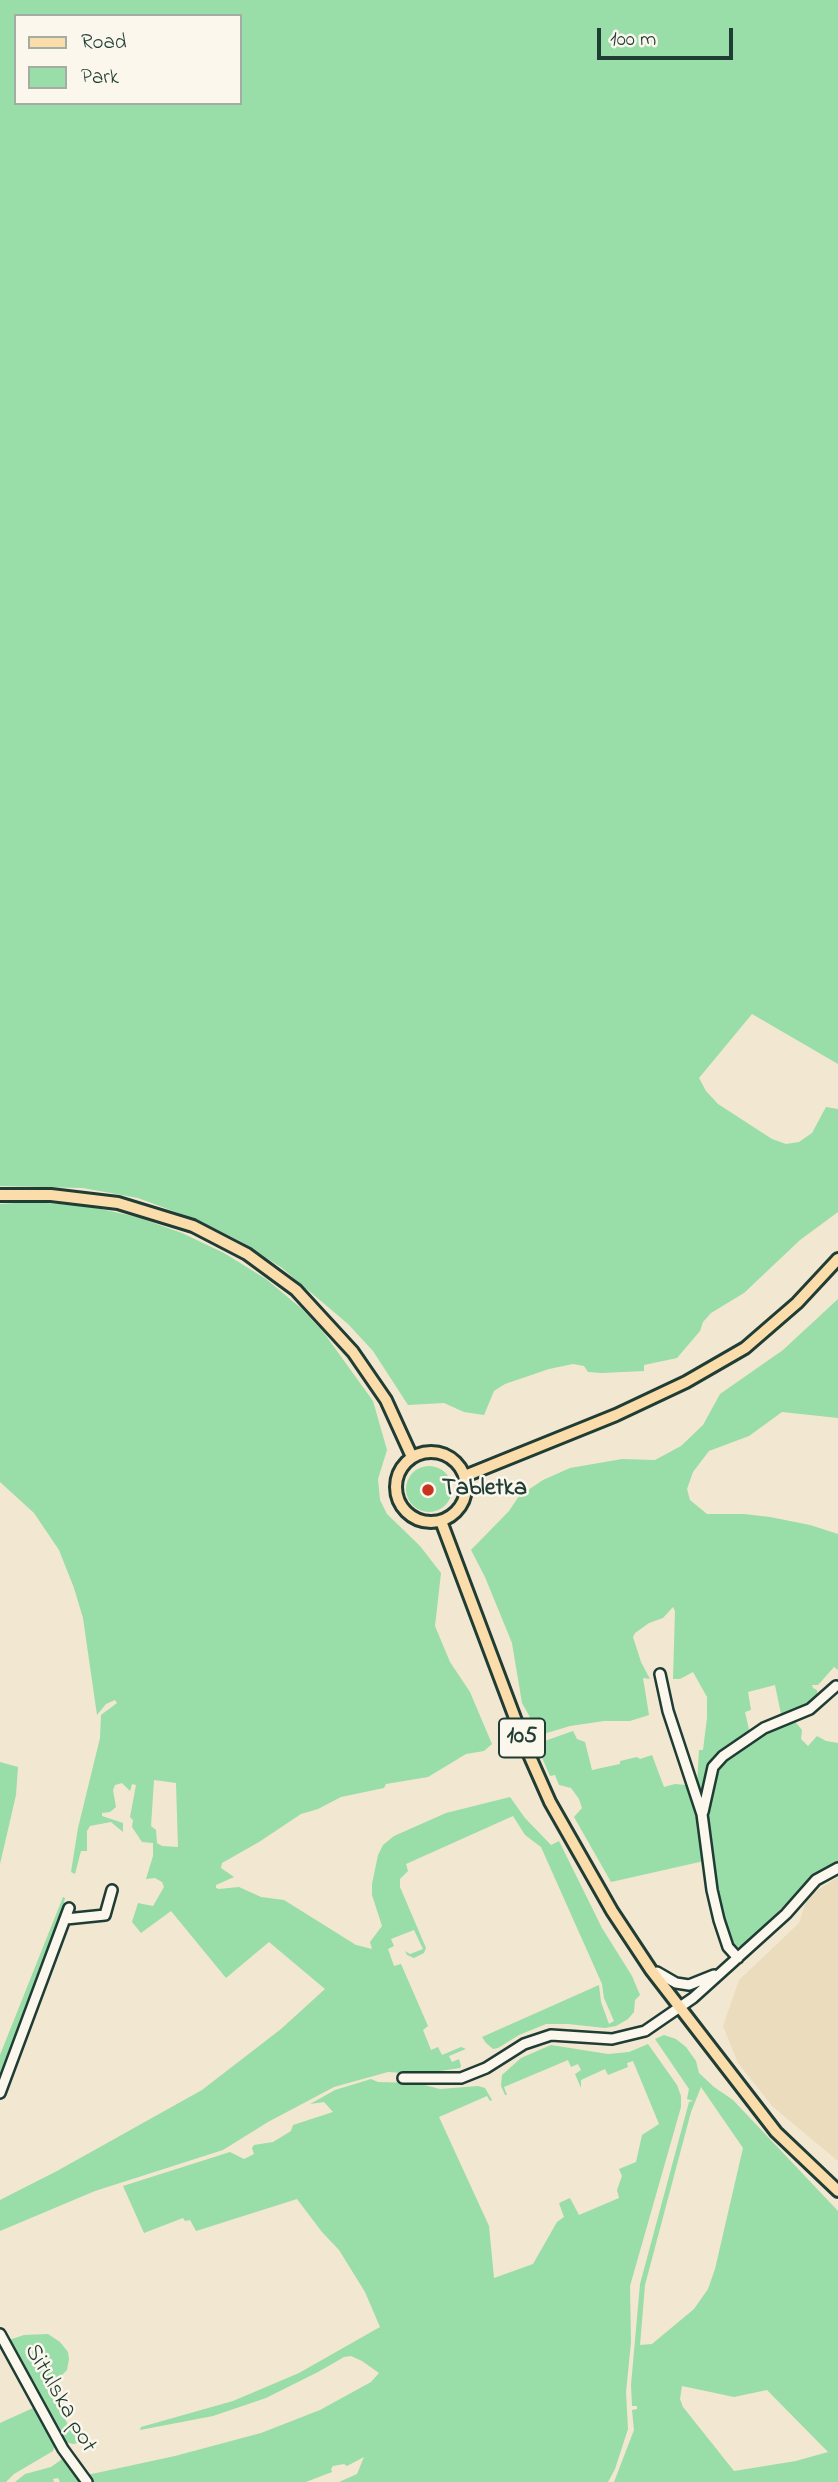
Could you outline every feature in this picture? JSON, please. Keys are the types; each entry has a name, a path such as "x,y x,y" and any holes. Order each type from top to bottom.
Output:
{"main road":[{"path":"0,1195 51,1195 118,1203 193,1226 247,1254 296,1290 353,1352 386,1400 412,1457"},
{"path":"465,1476 616,1415 698,1375 745,1348 797,1303 838,1259"},
{"path":"432,1451 443,1454 460,1466 465,1476 467,1487 460,1509 451,1517 430,1523 419,1521 401,1507 395,1485 403,1465 412,1457 432,1451"},
{"name":"105","path":"441,1521 545,1792 612,1912 679,2007 776,2132 838,2191"}],"street":[{"path":"660,1674 668,1711 702,1814 712,1890 719,1920 728,1947 738,1958"},
{"path":"702,1814 713,1767 723,1756 764,1728 810,1709 836,1686"},
{"path":"403,2078 461,2078 486,2068 524,2044 551,2035 612,2039 645,2031 726,1969 786,1914 816,1880 838,1868"},
{"path":"66,1919 105,1915 112,1890"},
{"path":"0,2092 69,1908"},
{"path":"632,1941 656,1972 676,1983 690,1985 726,1969"},
{"name":"Situlska pot","path":"0,2334 63,2449 87,2482"}],"shaded area":[{"path":"838,1877 838,2161 773,2107 738,2063 723,2026 739,1980 799,1923 806,1901 813,1893"}],"green space":[{"path":"0,0 838,0 838,1064 752,1014 699,1078 718,1104 772,1139 786,1144 799,1142 812,1133 826,1107 838,1109 838,1212 800,1240 744,1293 711,1313 677,1358 644,1365 644,1371 588,1372 584,1366 573,1364 549,1369 505,1384 494,1391 484,1415 464,1412 444,1403 408,1405 373,1351 348,1324 282,1268 240,1241 200,1221 138,1198 83,1188 0,1186"},
{"path":"31,1202 87,1206 137,1217 182,1233 224,1253 266,1279 302,1309 324,1333 373,1401 387,1450 378,1479 380,1500 387,1514 420,1546 441,1573 435,1626 450,1662 470,1692 492,1744 484,1751 466,1754 428,1777 386,1784 384,1788 341,1797 301,1814 222,1863 221,1868 234,1877 216,1885 216,1888 239,1887 261,1897 284,1900 356,1945 372,1949 370,1942 382,1926 372,1895 372,1884 383,1845 394,1836 446,1813 510,1797 525,1818 551,1845 559,1841 602,1928 632,1976 640,1995 635,2000 634,2012 628,2019 616,2026 605,2028 546,2024 493,2049 482,2037 599,1985 601,2002 609,2024 614,2021 604,1998 602,1984 541,1847 525,1835 513,1816 406,1864 408,1871 400,1879 400,1887 426,1948 424,1953 414,1958 407,1955 405,1951 410,1954 423,1949 414,1930 391,1939 394,1946 388,1949 394,1966 401,1964 428,2026 423,2030 431,2050 438,2047 442,2055 461,2047 466,2049 449,2056 452,2062 459,2059 460,2068 420,2074 388,2072 334,2087 268,2122 223,2150 95,2191 0,2231 0,2200 202,2090 281,2029 325,1989 269,1942 226,1978 171,1911 141,1933 132,1922 138,1903 153,1906 164,1887 162,1882 155,1878 146,1879 153,1856 153,1843 142,1842 132,1827 133,1820 130,1817 136,1785 132,1784 130,1791 122,1783 115,1785 113,1790 116,1807 110,1812 102,1813 102,1816 123,1823 123,1832 111,1822 90,1826 87,1831 87,1851 81,1851 75,1874 71,1872 78,1828 100,1738 101,1715 117,1703 115,1700 106,1704 97,1715 83,1618 59,1550 34,1513 0,1482 0,1204","holes":["154,1780 176,1783 178,1847 162,1846 157,1843 156,1830 151,1826"]},
{"path":"838,1299 838,1418 782,1412 749,1436 709,1451 693,1472 687,1489 690,1500 707,1514 770,1517 838,1534 838,1670 834,1667 818,1685 812,1685 817,1694 808,1705 782,1719 775,1685 748,1692 751,1710 745,1712 750,1734 720,1754 705,1798 699,1797 699,1750 703,1750 707,1697 693,1672 680,1679 673,1679 673,1607 663,1618 649,1623 633,1637 650,1679 643,1678 649,1715 630,1721 604,1721 570,1726 540,1735 522,1703 512,1643 471,1550 509,1511 519,1496 543,1480 570,1468 622,1459 655,1460 681,1446 703,1425 720,1394 783,1350"},
{"path":"429,1466 445,1473 452,1489 445,1505 429,1512 413,1505 406,1489 413,1473"},
{"path":"793,1719 802,1730 801,1739 808,1746 817,1736 838,1743 838,1863 813,1877 755,1934 736,1947 730,1943 720,1914 705,1822 717,1766 724,1758 765,1731"},
{"path":"573,1731 577,1739 585,1742 592,1770 652,1755 664,1787 686,1785 699,1818 704,1861 611,1882 574,1817 582,1808 579,1799 571,1788 559,1785 555,1775 550,1776 536,1744"},
{"path":"0,1762 18,1767 16,1795 0,1864"},
{"path":"63,1897 61,1917 0,2085 0,2055"},
{"path":"664,2035 676,2039 686,2047 696,2061 699,2073 733,2100 838,2211 838,2482 614,2482 634,2430 632,2410 637,2409 637,2406 632,2406 631,2385 640,2284 689,2102 693,2101 687,2099 689,2089 655,2039","holes":["701,2087 743,2148 715,2269 708,2289 694,2309 652,2344 640,2345 645,2285 691,2112","682,2386 734,2397 767,2390 828,2452 796,2461 734,2471 683,2407 680,2399"]},
{"path":"648,2044 677,2085 681,2107 630,2286 631,2342 626,2392 628,2429 608,2482 339,2482 357,2474 364,2457 347,2466 333,2466 332,2472 306,2482 92,2482 87,2475 175,2456 261,2433 320,2410 371,2382 379,2373 362,2361 351,2356 344,2357 266,2398 213,2416 140,2430 141,2427 233,2401 299,2373 380,2327 365,2292 339,2250 297,2199 196,2231 190,2220 185,2221 183,2218 144,2233 123,2186 230,2152 244,2159 254,2154 254,2145 273,2142 291,2131 293,2125 333,2112 324,2102 310,2104 335,2090 371,2079 378,2082 417,2083 440,2089 478,2086 485,2088 492,2100 487,2096 439,2117 489,2226 494,2278 533,2264 557,2222 564,2217 559,2203 570,2198 579,2215 619,2198 617,2190 622,2176 619,2169 636,2162 642,2135 659,2124 633,2061 627,2063 628,2067 608,2075 605,2069 581,2080 581,2088 575,2074 581,2070 578,2064 571,2067 568,2060 504,2087 507,2095 501,2086 502,2075 521,2058 551,2045 608,2054 629,2052"},
{"path":"48,2334 60,2342 68,2352 69,2359 67,2370 52,2391 67,2423 82,2435 83,2442 66,2442 58,2432 9,2340 24,2335"},
{"path":"33,2408 55,2444 53,2451 14,2474 6,2482 0,2482 0,2423"},
{"path":"65,2457 82,2482 60,2482 58,2478 53,2479 54,2482 15,2482 25,2474 51,2467"}],"place":[{"name":"Tabletka","path":"428,1490"}]}
